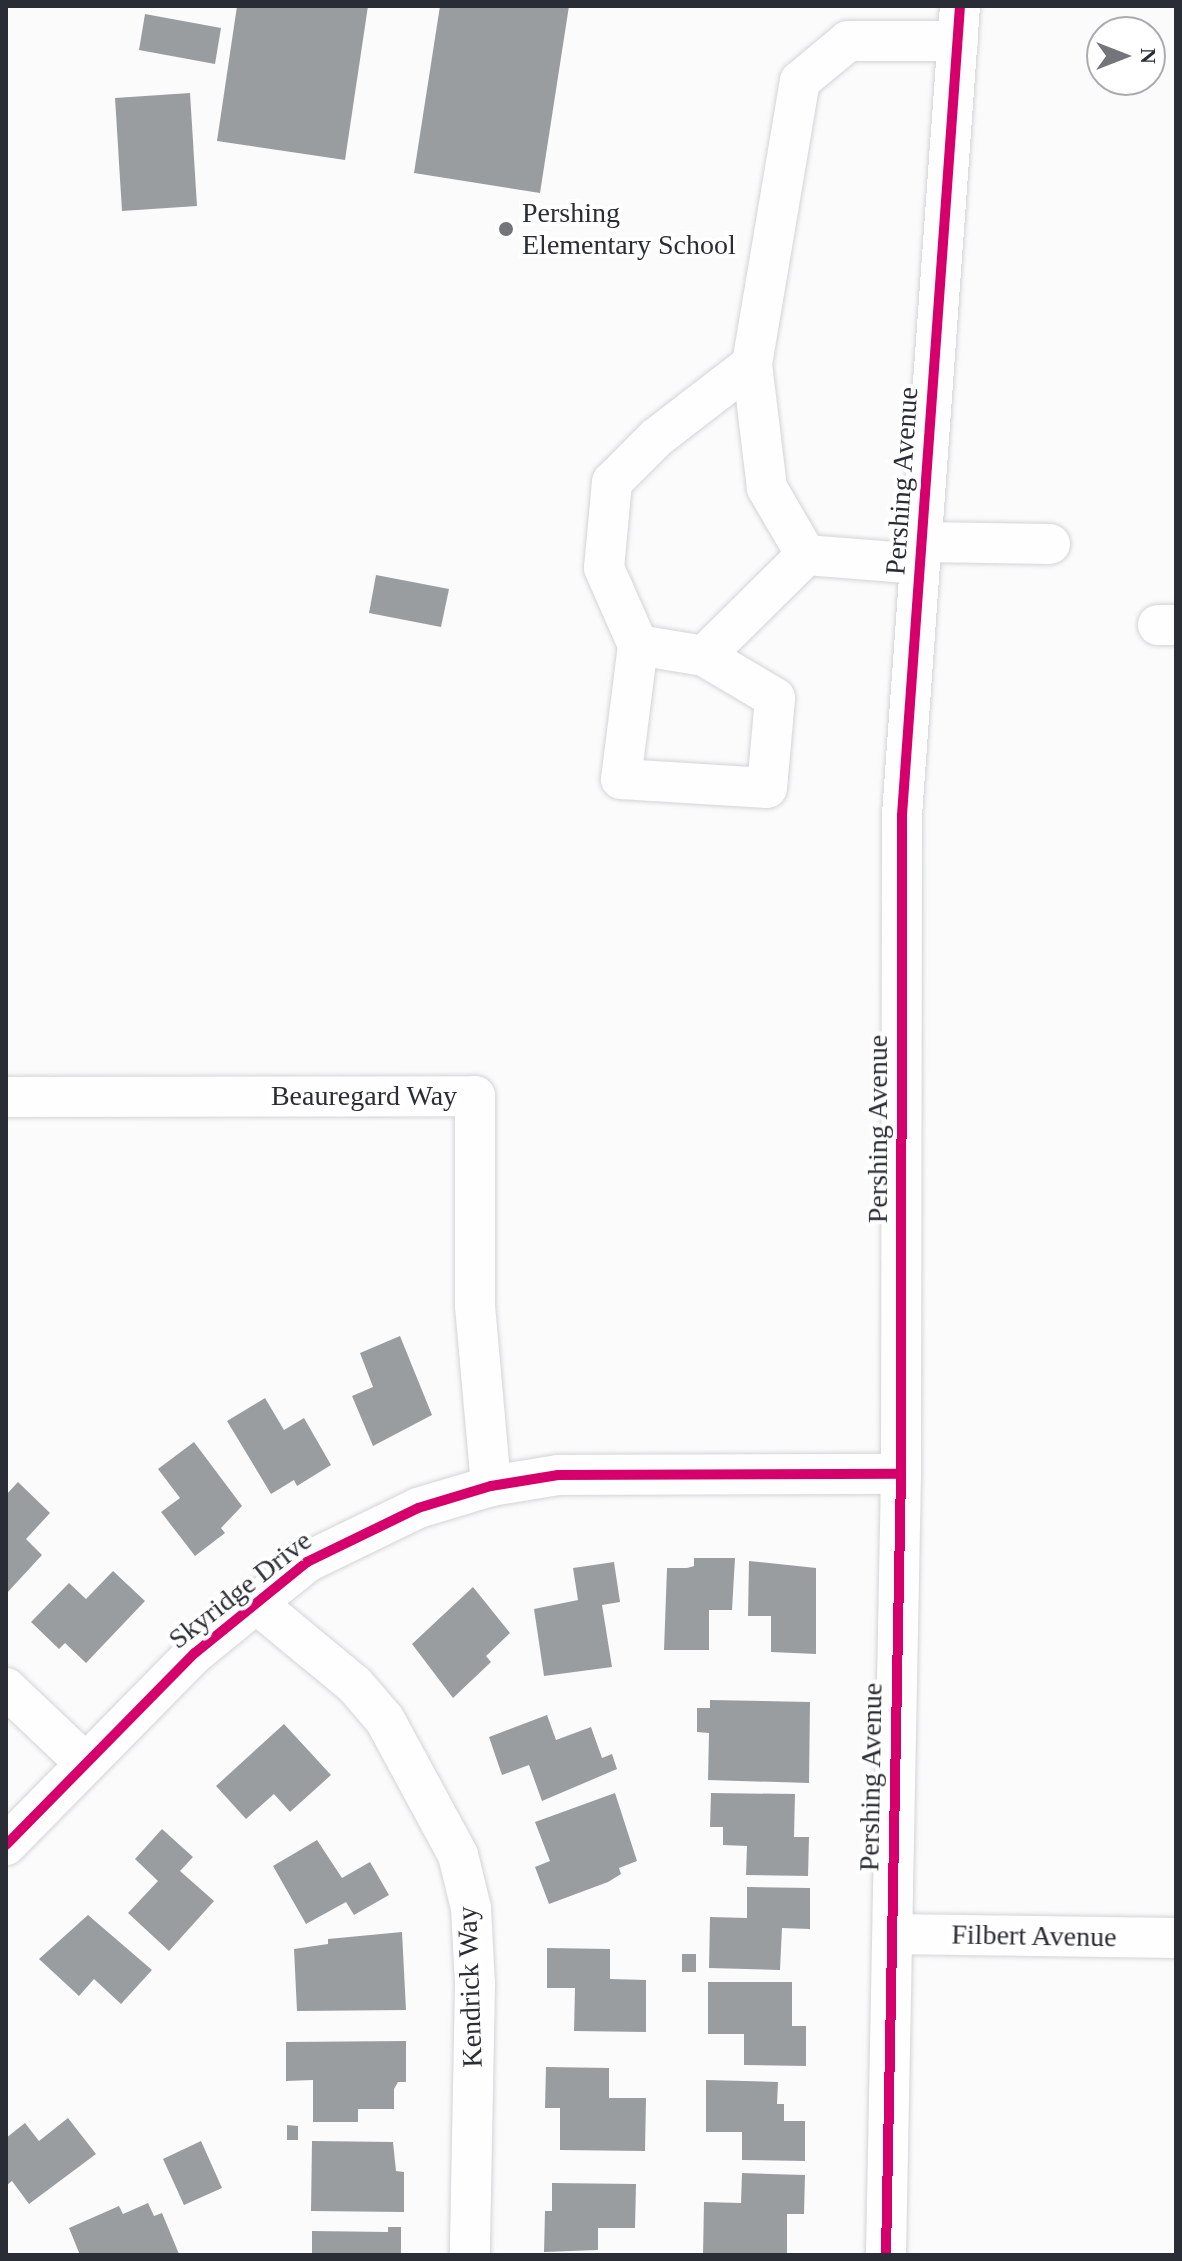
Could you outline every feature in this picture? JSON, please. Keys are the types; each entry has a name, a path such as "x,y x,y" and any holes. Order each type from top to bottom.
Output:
{"street":[{"path":"806,555 767,488 752,364 800,81 848,41 959,23"},
{"name":"Pershing Avenue","path":"886,2255 901,1474 902,815 959,23"},
{"path":"638,645 704,656 775,698 767,788 621,779 638,645 604,568 612,482 656,438 752,364"},
{"path":"704,656 806,555 921,553 1050,544"},
{"name":"Beauregard Way","path":"6,1097 475,1096 475,1306 491,1486"},
{"name":"Skyridge Drive","path":"6,1845 83,1761 195,1653 307,1562 361,1532 491,1486 619,1472 901,1474"},
{"name":"Kendrick Way","path":"257,1604 355,1685 385,1720 458,1855 471,1908 475,1984 470,2255"},
{"path":"6,1688 83,1761"},
{"name":"Filbert Avenue","path":"893,1934 1176,1938"}],"building":[{"path":"237,6 368,6 345,160 217,141"},
{"path":"440,6 569,6 540,193 414,173"},
{"path":"145,14 221,28 215,64 139,50"},
{"path":"190,93 197,206 122,211 115,98"},
{"path":"376,575 449,589 441,627 369,613"},
{"path":"400,1336 432,1415 373,1446 352,1396 373,1387 360,1353"},
{"path":"265,1398 284,1430 304,1418 331,1465 297,1486 294,1480 271,1494 227,1421"},
{"path":"194,1442 242,1506 221,1528 225,1533 195,1556 161,1512 180,1498 158,1469"},
{"path":"18,1482 50,1513 26,1539 42,1555 6,1594 6,1495"},
{"path":"694,1558 735,1558 732,1610 709,1610 709,1650 664,1650 667,1568 694,1566"},
{"path":"749,1561 816,1568 816,1654 771,1652 771,1616 748,1616"},
{"path":"614,1562 620,1602 602,1605 612,1667 544,1676 534,1609 578,1600 573,1568"},
{"path":"113,1571 145,1601 86,1663 65,1643 59,1649 31,1622 69,1583 86,1599"},
{"path":"473,1587 510,1633 486,1656 491,1662 453,1698 412,1644"},
{"path":"710,1700 810,1702 809,1783 708,1780 709,1733 697,1732 697,1708 710,1708"},
{"path":"547,1715 556,1740 591,1727 602,1758 612,1754 617,1769 542,1801 529,1765 502,1775 489,1737"},
{"path":"284,1724 331,1775 290,1812 274,1794 246,1819 216,1786"},
{"path":"615,1793 637,1861 619,1868 621,1874 608,1882 549,1904 535,1867 550,1861 535,1822"},
{"path":"711,1793 795,1794 794,1837 809,1837 808,1876 746,1875 747,1846 723,1845 723,1827 710,1827"},
{"path":"162,1829 193,1857 180,1871 214,1901 169,1951 128,1913 158,1881 135,1859"},
{"path":"317,1840 342,1878 370,1862 389,1895 354,1915 346,1902 306,1924 273,1866"},
{"path":"747,1887 810,1888 810,1929 782,1928 780,1970 709,1968 710,1917 747,1918"},
{"path":"88,1915 152,1970 121,2004 94,1979 79,1996 39,1959"},
{"path":"402,1932 406,2010 297,2011 294,1949 328,1944 328,1939"},
{"path":"547,1948 610,1949 610,1979 646,1980 646,2032 574,2031 575,1988 547,1988"},
{"path":"682,1954 696,1954 696,1972 682,1972"},
{"path":"708,1982 792,1982 792,2026 806,2026 806,2066 744,2065 744,2034 708,2034"},
{"path":"406,2041 406,2082 398,2082 394,2089 394,2109 358,2109 358,2122 313,2122 313,2080 286,2081 286,2042"},
{"path":"546,2067 609,2068 609,2098 646,2098 645,2151 560,2150 560,2108 545,2108"},
{"path":"706,2080 778,2082 777,2104 784,2104 784,2121 805,2121 805,2161 742,2160 742,2132 706,2132"},
{"path":"68,2118 96,2154 29,2204 12,2181 6,2186 6,2138 25,2123 39,2141"},
{"path":"287,2125 298,2126 298,2140 287,2140"},
{"path":"201,2141 222,2188 184,2205 163,2159"},
{"path":"312,2141 393,2142 396,2171 404,2172 404,2212 311,2211"},
{"path":"742,2173 805,2175 804,2214 787,2214 787,2255 703,2255 704,2202 741,2203"},
{"path":"552,2183 636,2184 635,2228 598,2228 598,2250 544,2252 545,2211 552,2211"},
{"path":"148,2203 154,2216 162,2213 179,2254 80,2255 69,2228 119,2206 123,2214"},
{"path":"388,2227 401,2227 401,2255 312,2255 312,2231 388,2232"}],"cycle path":[{"path":"886,2255 901,1474 902,815 960,6"},
{"path":"6,1845 195,1653 307,1562 418,1508 491,1486 558,1475 901,1474"}],"place":[{"name":"Pershing Elementary School","path":"506,229"}]}
